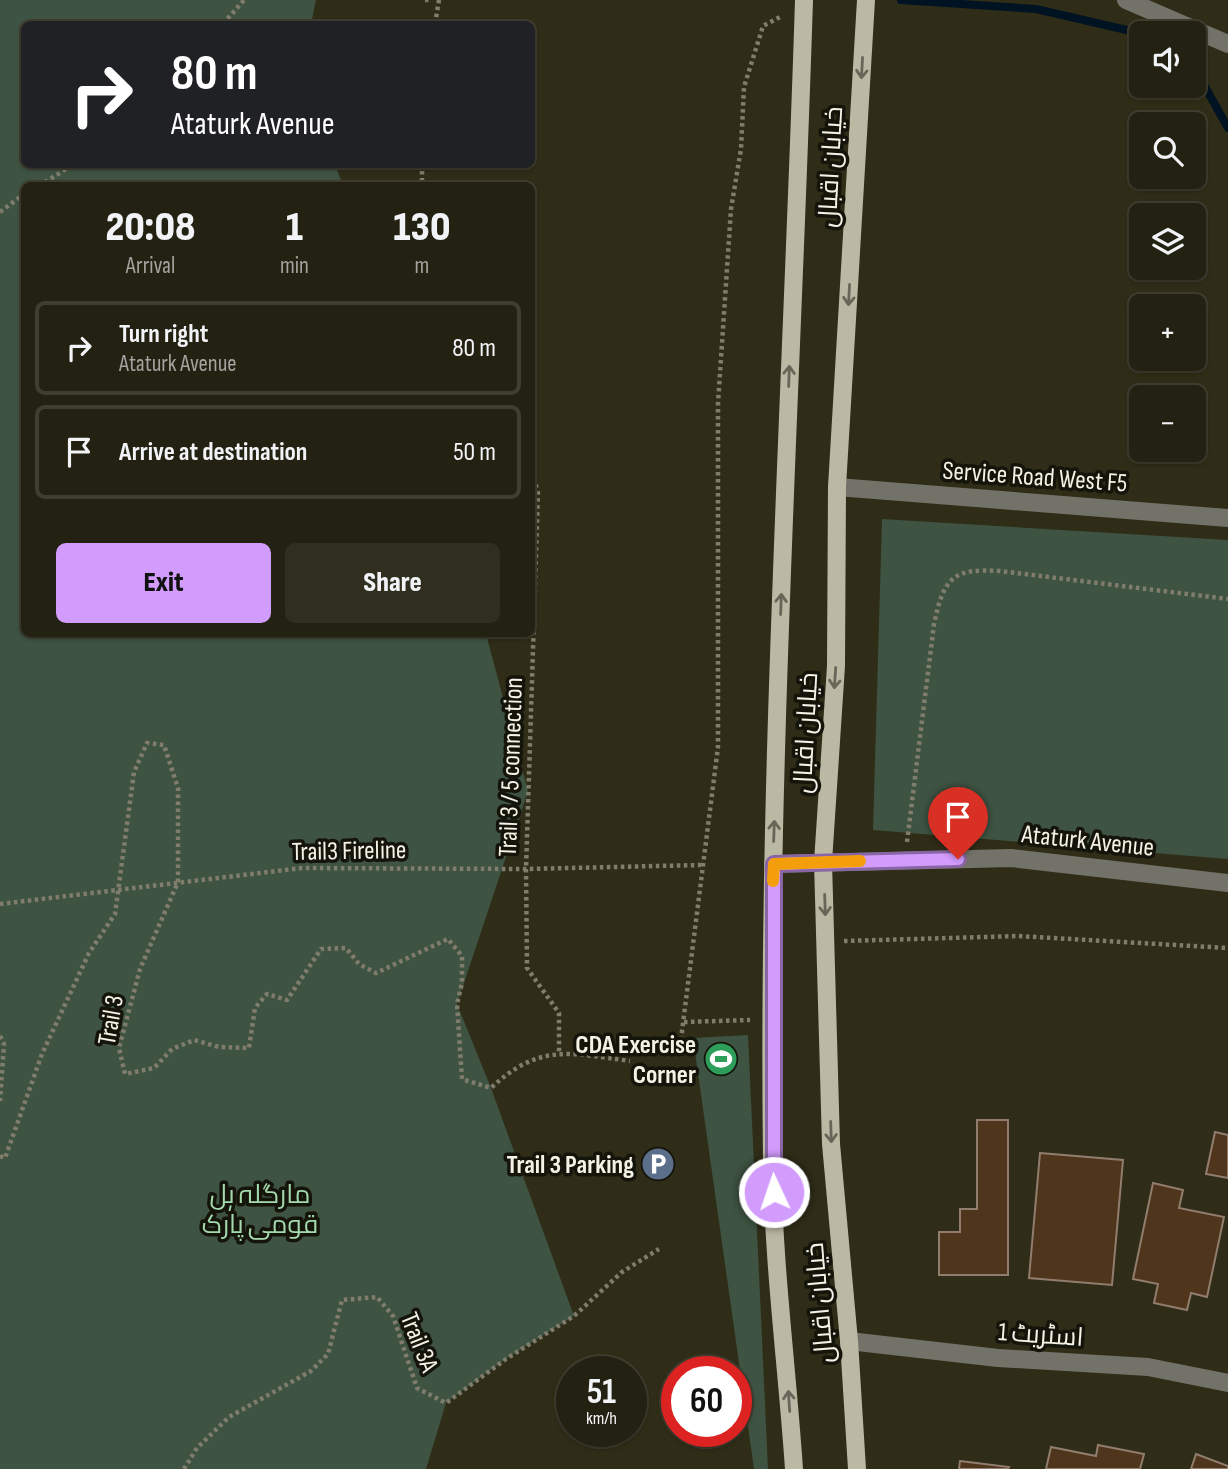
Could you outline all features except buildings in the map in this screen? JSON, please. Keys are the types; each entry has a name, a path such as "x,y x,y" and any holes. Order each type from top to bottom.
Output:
{"main road":[{"name":"خیابان اقبال","path":"857,1469 849,1341 831,1144 823,862 836,666 837,487 866,0"},
{"name":"خیابان اقبال","path":"794,1469 772,1164 772,1020 774,864 804,2"}],"street":[{"path":"1125,0 1228,44"},
{"name":"Service Road West F5","path":"837,487 1228,518"},
{"name":"Ataturk Avenue","path":"774,864 1011,858 1228,883"},
{"name":"اسٹریٹ 1","path":"849,1341 998,1358 1148,1367 1228,1383"}],"path":[{"path":"226,21 244,0"},
{"path":"425,0 432,0"},
{"path":"436,21 439,0"},
{"path":"680,1047 718,747 718,403 731,209 741,149 744,87 763,26 804,2"},
{"path":"46,182 68,168"},
{"path":"0,212 21,196"},
{"name":"Trail 3 / 5 connection","path":"535,482 538,493 535,587"},
{"path":"905,860 934,624 940,598 953,578 969,569 1000,571 1228,598"},
{"name":"Trail 3 / 5 connection","path":"533,637 526,869 527,968 559,1013 559,1054"},
{"name":"Trail 3","path":"0,1156 5,1158 13,1140 43,1054 89,953 115,914 134,772 147,743 164,745 178,788 177,882 140,969 119,1048 125,1074 154,1068 173,1049 194,1040 219,1047 249,1048 255,1008 267,994 287,1000 321,949 346,948 359,964 376,973 448,939 462,956 462,983 457,1004 461,1079 491,1088 509,1071 541,1055 559,1054 630,1061"},
{"name":"Trail3 Fireline","path":"0,904 302,868 526,869 701,865"},
{"path":"826,941 1018,936 1228,948"},
{"path":"684,1022 772,1020"},
{"path":"0,1036 4,1044 0,1101"},
{"name":"Trail 3A","path":"184,1469 197,1448 229,1417 311,1371 328,1354 342,1300 377,1297 393,1316 417,1388 446,1403 506,1359 574,1316 622,1272 659,1249"}],"green space":[{"name":"مارگلہ ہل قومی پارک","path":"0,0 316,0 312,21 21,21 21,168 336,168 342,182 21,182 21,637 487,637 528,791 457,1004 491,1088 574,1316 506,1359 446,1403 426,1469 0,1469"},
{"path":"882,519 1228,540 1228,859 873,830"},
{"path":"748,1035 768,1469 754,1469 751,1447 752,1356 738,1356 693,1038"}],"waterway":[{"path":"901,0 1036,9 1129,31"},
{"path":"1206,89 1228,128"}],"slow traffic":[{"path":"773,881 774,864 860,861"}],"place":[{"name":"CDA Exercise Corner","path":"721,1059"},
{"name":"Trail 3 Parking","path":"658,1164"}],"route":[{"path":"774,1192 774,864 958,859"}]}
